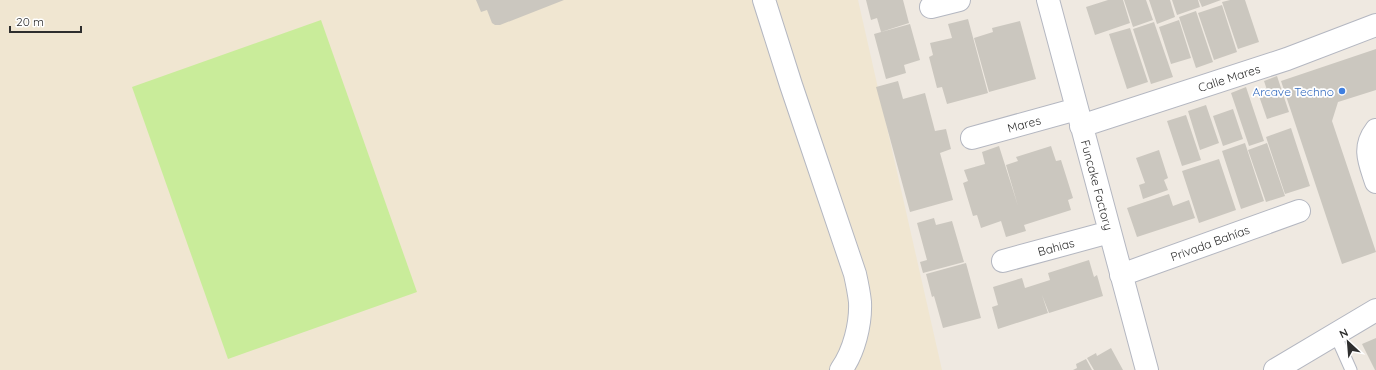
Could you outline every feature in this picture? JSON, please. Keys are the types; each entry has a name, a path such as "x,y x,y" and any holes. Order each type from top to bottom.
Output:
{"street":[{"path":"764,0 855,274 860,303 857,333 848,360 841,370"},
{"path":"931,7 959,0"},
{"name":"Funcake Factory","path":"1048,0 1147,370"},
{"name":"Calle Mares","path":"1079,118 1287,59 1376,25"},
{"name":"Mares","path":"972,138 1079,118"},
{"path":"1376,130 1369,144 1368,157 1376,182"},
{"name":"Privada Bahías","path":"1121,275 1299,210"},
{"name":"Bahias","path":"1003,261 1110,232"},
{"path":"1275,370 1376,310"}],"lane":[{"path":"1334,334 1351,370"}],"shaded area":[{"path":"0,0 858,0 942,370 0,370"}],"green space":[{"path":"321,20 417,292 228,359 132,87"}],"building":[{"path":"476,0 564,0 500,25 495,25 492,23 487,10 481,12"},
{"path":"866,0 903,0 909,23 881,32 877,18 871,20"},
{"path":"1108,0 1123,0 1130,23 1095,35 1086,7"},
{"path":"1124,0 1146,0 1153,20 1133,27"},
{"path":"1149,0 1170,0 1175,17 1157,24"},
{"path":"1172,0 1198,0 1200,7 1177,15"},
{"path":"1199,0 1221,0 1202,7"},
{"path":"1230,0 1245,0 1259,42 1238,49 1222,2"},
{"path":"1222,5 1237,52 1214,60 1198,13"},
{"path":"1196,11 1213,62 1196,68 1179,17"},
{"path":"968,19 988,93 947,104 942,87 937,88 929,57 933,55 930,43 952,38 948,24"},
{"path":"1179,20 1191,58 1171,64 1159,27"},
{"path":"1020,21 1036,79 989,92 974,38 993,32 992,28"},
{"path":"1154,22 1173,77 1151,84 1133,29"},
{"path":"910,24 920,60 904,65 906,73 886,79 874,34"},
{"path":"1130,28 1148,82 1127,89 1109,34"},
{"path":"1376,49 1376,90 1338,102 1332,121 1376,252 1342,264 1281,81"},
{"path":"1277,76 1289,112 1267,119 1259,96 1268,93 1264,81"},
{"path":"898,81 903,99 925,93 935,131 946,129 951,149 940,153 953,200 910,212 876,87"},
{"path":"1246,87 1264,141 1249,146 1231,93"},
{"path":"1206,105 1219,143 1200,150 1188,111"},
{"path":"1233,109 1243,139 1223,146 1213,116"},
{"path":"1186,115 1201,160 1182,166 1167,121"},
{"path":"1291,128 1310,186 1285,194 1266,137"},
{"path":"1245,143 1264,201 1241,209 1222,151"},
{"path":"1267,143 1285,196 1266,202 1248,150"},
{"path":"999,146 1018,206 1006,165 1018,161 1016,157 1051,146 1056,161 1061,160 1073,198 1068,200 1071,210 1024,225 1026,231 1006,237 1001,221 981,228 977,215 973,216 963,183 968,181 964,170 985,164 982,152"},
{"path":"1159,150 1168,178 1164,180 1168,190 1143,199 1139,185 1145,183 1136,158"},
{"path":"1219,159 1236,210 1199,223 1182,171"},
{"path":"1169,194 1173,206 1189,200 1195,218 1137,237 1127,208"},
{"path":"934,218 936,225 952,221 964,262 923,273 920,262 927,260 917,223"},
{"path":"1089,260 1094,277 1097,275 1103,296 1049,313 1042,295 1048,313 998,329 992,307 998,305 993,287 1022,278 1025,288 1050,280 1048,273"},
{"path":"966,263 981,318 943,328 926,274"},
{"path":"1376,338 1376,370 1375,370 1362,344"},
{"path":"1111,348 1123,370 1094,370 1087,358 1096,353 1097,356"},
{"path":"1086,359 1092,370 1073,370 1077,368 1076,364"}],"place":[{"name":"Arcave Techno","path":"1342,91"}]}
